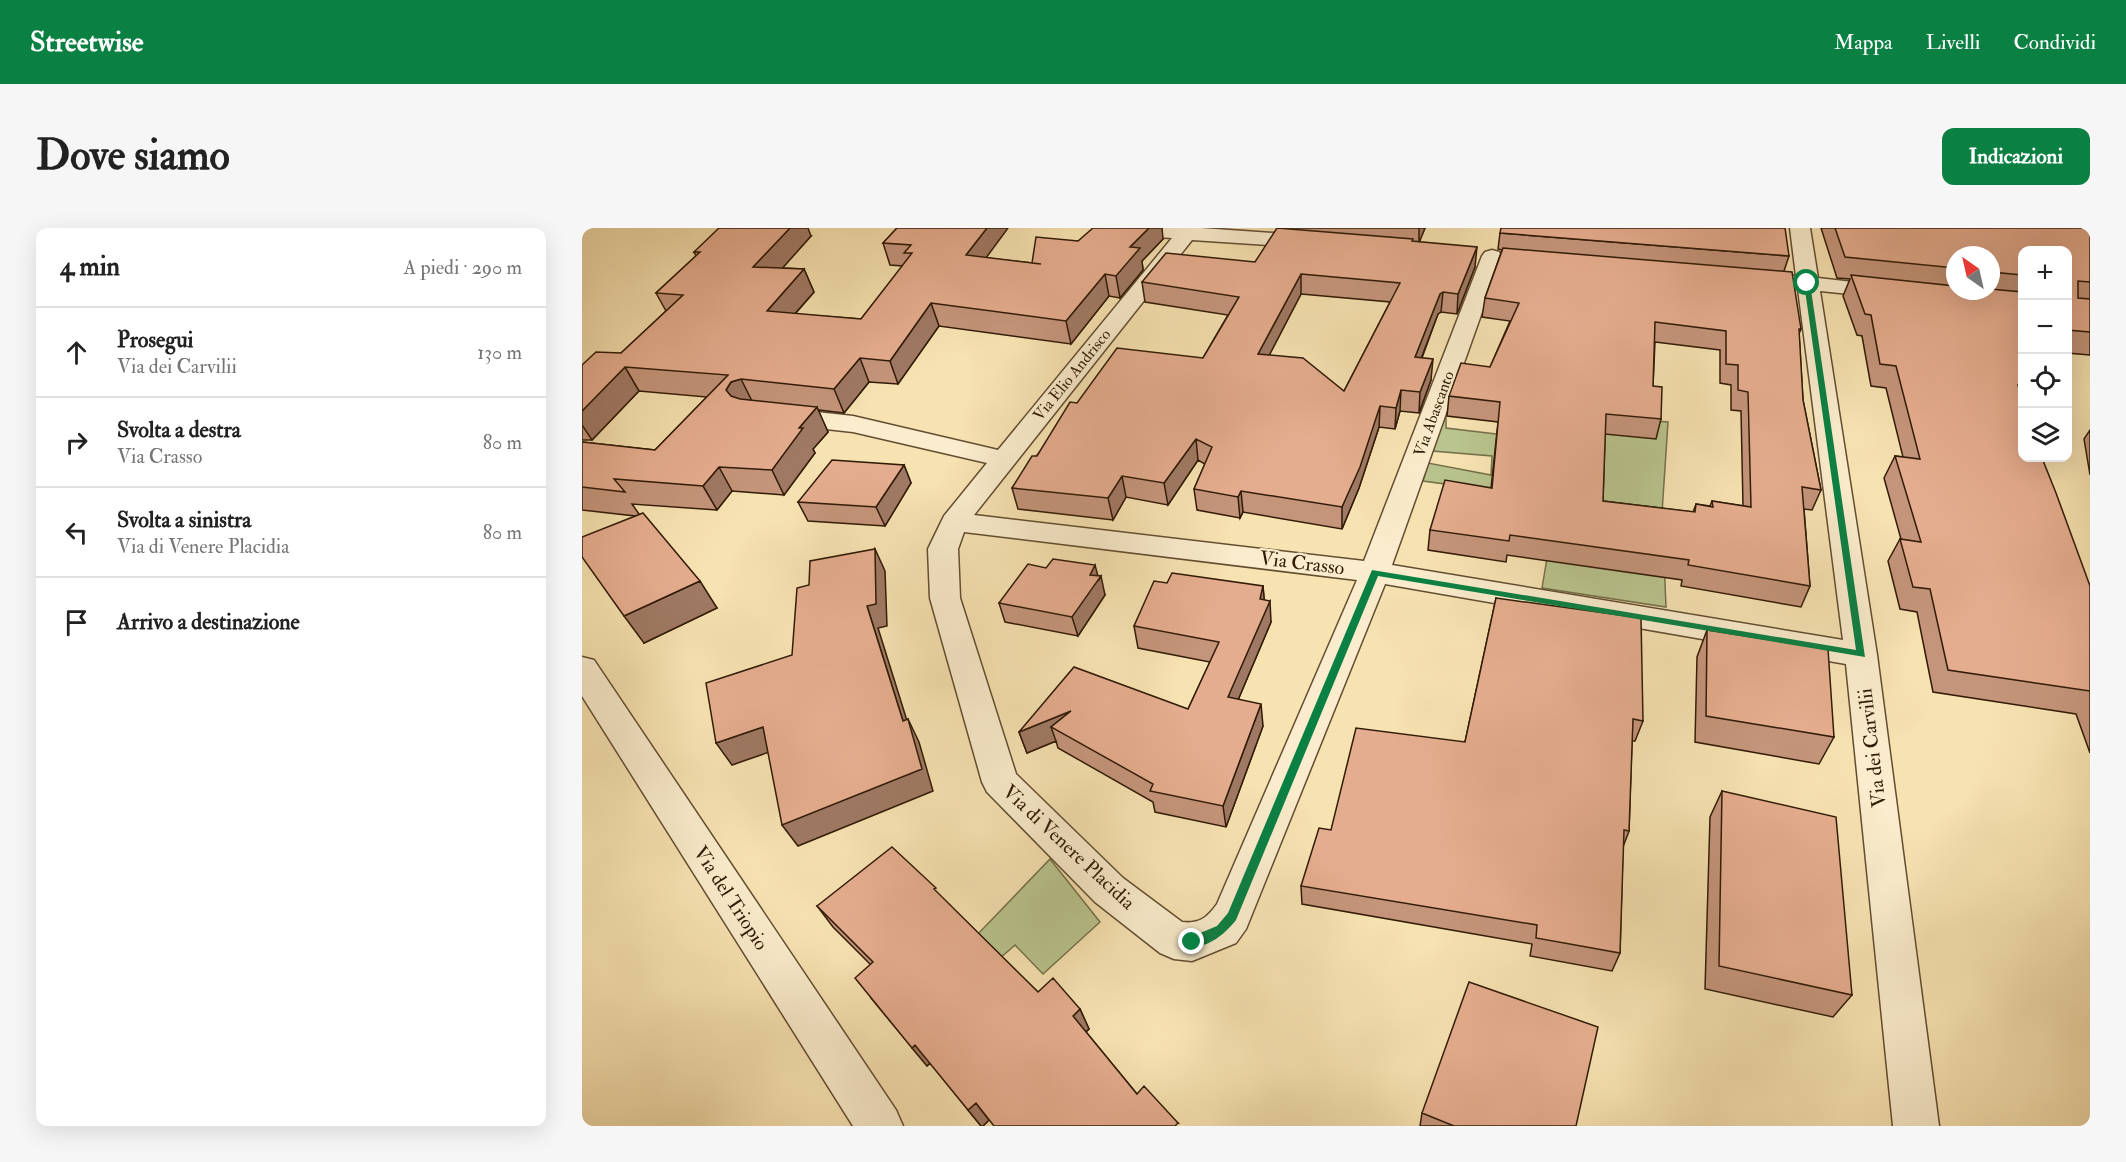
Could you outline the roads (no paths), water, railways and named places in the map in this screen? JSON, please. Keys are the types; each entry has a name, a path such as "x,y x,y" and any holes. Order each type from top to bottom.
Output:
{"street":[{"path":"1109,228 1189,230 1340,244"},
{"name":"Via dei Carvilii","path":"1800,228 1861,655 1916,1126"},
{"name":"Via Elio Andrisco","path":"954,522 1189,230"},
{"name":"Via Abascanto","path":"1375,572 1492,256"},
{"path":"1725,276 1909,294"},
{"path":"753,413 853,424 1005,459"},
{"name":"Via di Venere Placidia","path":"954,522 943,549 945,598 1000,782 1109,890 1174,940 1192,942 1206,938 1222,930 1232,916 1375,572"},
{"name":"Via Crasso","path":"954,522 1375,572 1861,655"},
{"name":"Via del Triopio","path":"582,669 880,1126"}]}
